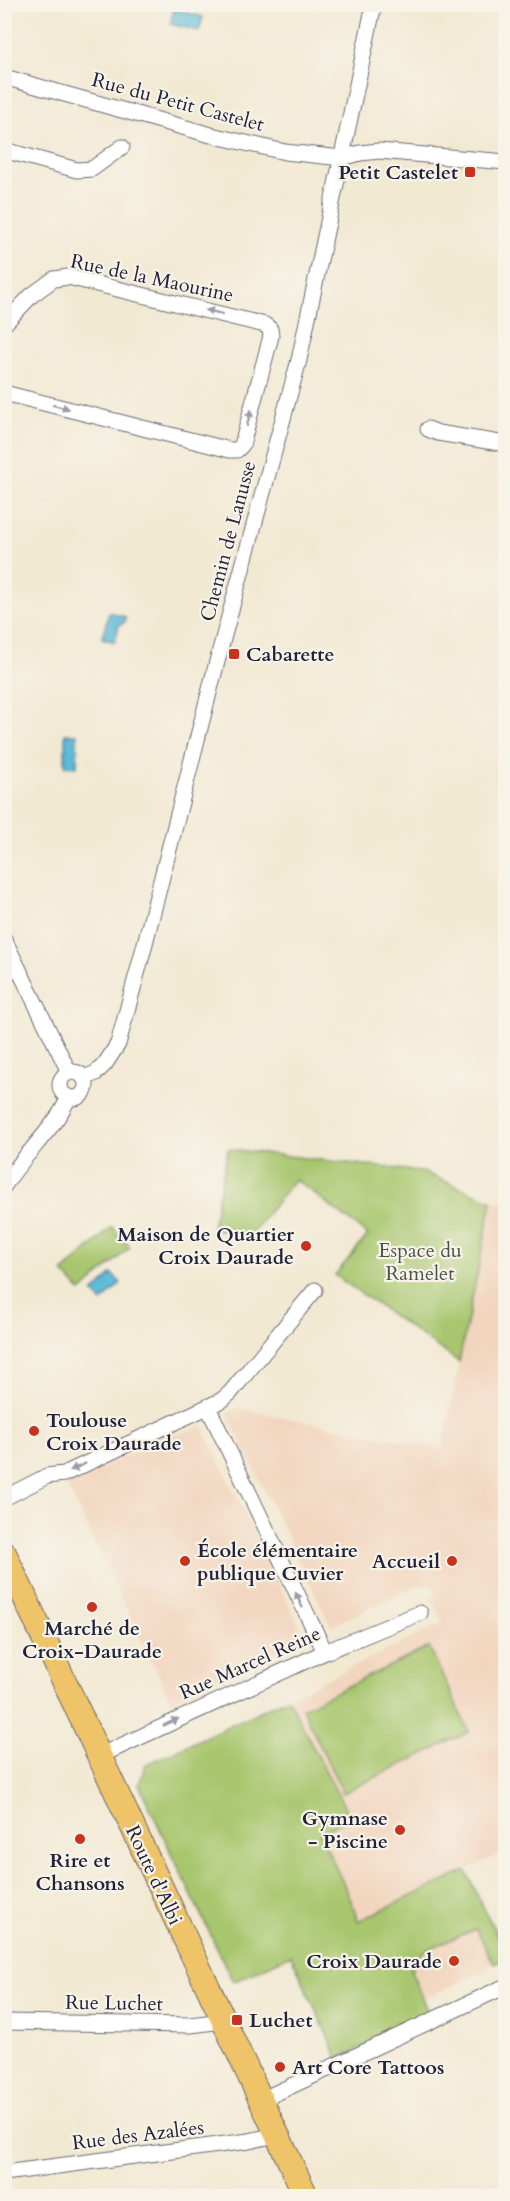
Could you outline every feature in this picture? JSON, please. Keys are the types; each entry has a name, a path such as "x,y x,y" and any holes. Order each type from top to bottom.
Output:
{"main road":[{"name":"Route d'Albi","path":"4,1553 306,2196"}],"street":[{"name":"Chemin de Lanusse","path":"84,1078 96,1073 105,1064 118,1044 153,915 220,650 299,360 374,4"},
{"name":"Rue du Petit Castelet","path":"4,77 211,135 285,152 342,158"},
{"path":"4,150 77,170 92,169 122,147"},
{"path":"342,158 360,153 379,152 506,162"},
{"name":"Rue de la Maourine","path":"4,324 32,295 54,279 68,277 265,325 270,329 271,336 242,445 237,450 4,393"},
{"path":"428,429 438,433 506,444"},
{"path":"7,950 69,1072"},
{"path":"69,1072 77,1073 84,1078 86,1086 78,1097 69,1097 63,1093 60,1087 63,1076 69,1072"},
{"path":"4,1186 16,1167 61,1113 69,1097"},
{"path":"4,1497 47,1476 64,1474 222,1400 315,1290"},
{"path":"208,1407 325,1652"},
{"name":"Rue Marcel Reine","path":"99,1756 325,1652 420,1613"},
{"path":"261,2100 506,1986"},
{"name":"Rue Luchet","path":"4,2022 190,2025 222,2021"},
{"name":"Rue des Azalées","path":"4,2173 243,2142 276,2135"}],"shaded area":[{"path":"492,1201 505,1202 505,1851 358,1922 350,1898 319,1832 349,1818 288,1698 443,1623 431,1596 436,1593 431,1584 414,1587 331,1626 227,1413 238,1408 442,1449"},
{"name":"École élémentaire publique Cuvier","path":"202,1425 305,1638 171,1701 66,1484 176,1432 178,1435"},
{"name":"Croix Daurade","path":"476,1929 494,1964 486,1967 488,1970 422,1999 411,1975 416,1959 426,1950"}],"green space":[{"name":"Espace du Ramelet","path":"228,1149 423,1172 492,1201 459,1362 335,1275 368,1235 295,1179 249,1237 212,1228"},
{"path":"112,1227 130,1247 81,1292 63,1272"},
{"path":"429,1647 469,1732 343,1793 302,1708"},
{"path":"288,1698 350,1818 320,1833 358,1921 466,1871 505,1952 505,1959 494,1964 476,1929 426,1950 416,1959 411,1971 429,2015 338,2059 291,1955 233,1982 139,1785 145,1765"}],"water":[{"path":"174,9 203,17 199,31 170,24"},
{"path":"109,612 126,617 124,623 119,625 115,642 102,638"},
{"path":"65,734 77,734 77,767 65,766"},
{"path":"112,1274 121,1283 102,1302 93,1293"}],"place":[{"name":"Petit Castelet","path":"470,172"},
{"name":"Cabarette","path":"234,654"},
{"name":"Maison de Quartier Croix Daurade","path":"306,1246"},
{"name":"Toulouse Croix Daurade","path":"34,1431"},
{"name":"École élémentaire publique Cuvier","path":"185,1561"},
{"name":"Accueil","path":"452,1561"},
{"name":"Marché de Croix-Daurade","path":"92,1607"},
{"name":"Gymnase - Piscine","path":"400,1830"},
{"name":"Rire et Chansons","path":"80,1839"},
{"name":"Croix Daurade","path":"454,1961"},
{"name":"Luchet","path":"237,2020"},
{"name":"Art Core Tattoos","path":"280,2067"}]}
